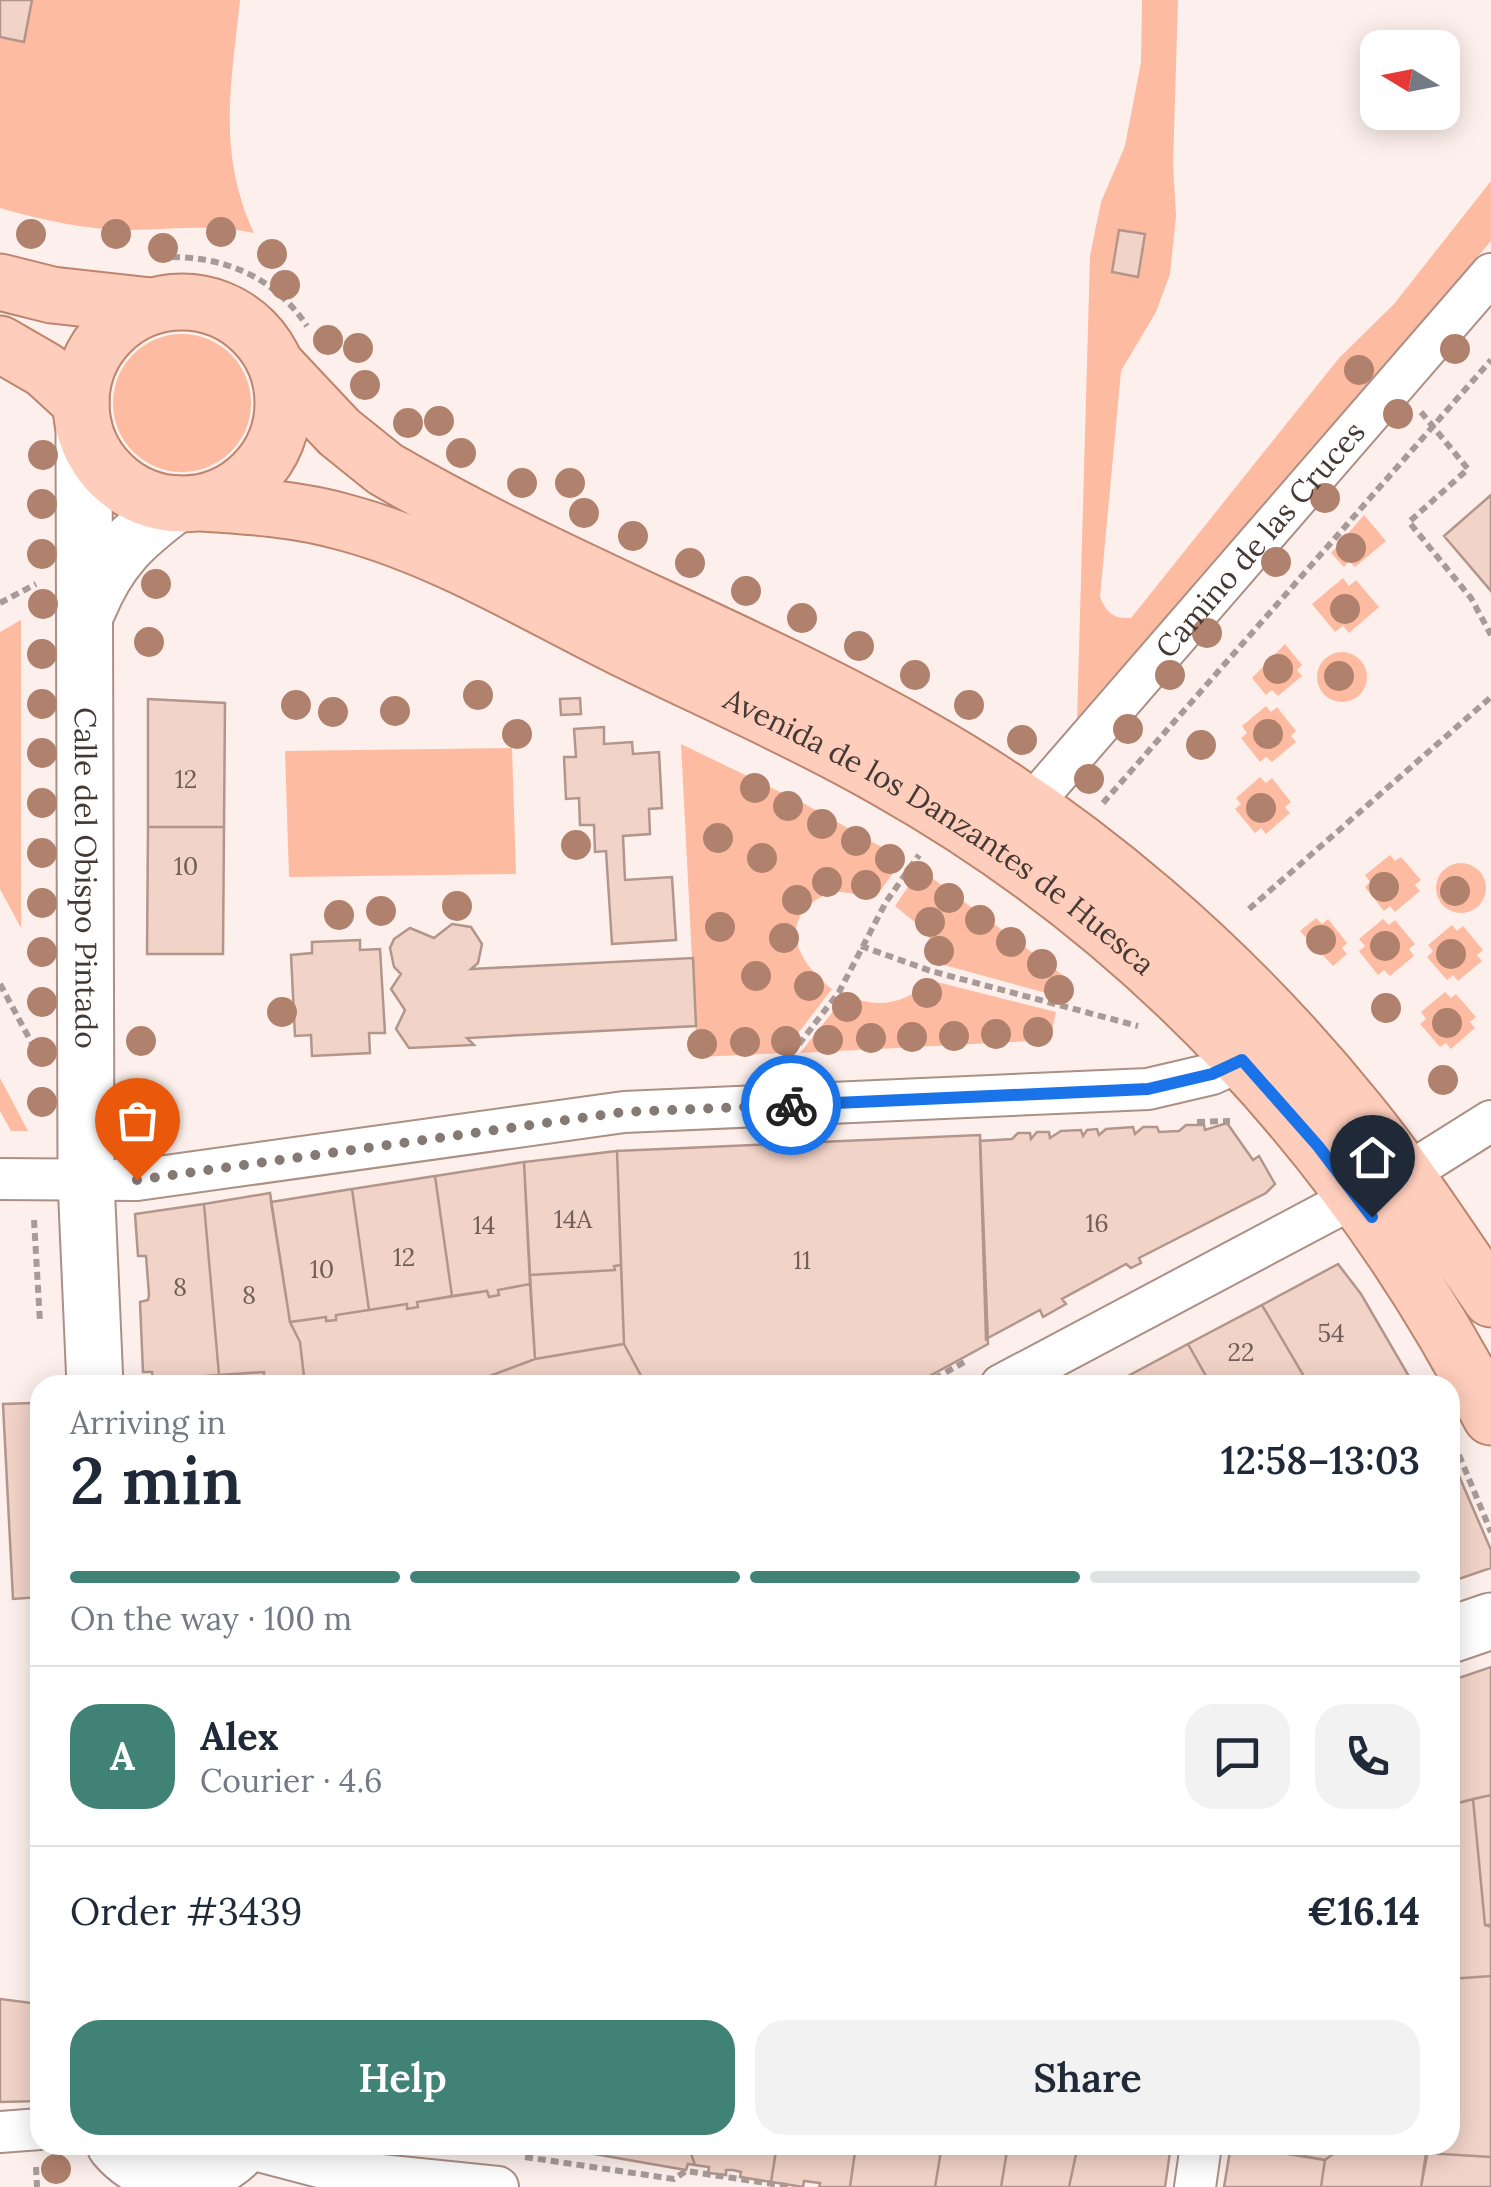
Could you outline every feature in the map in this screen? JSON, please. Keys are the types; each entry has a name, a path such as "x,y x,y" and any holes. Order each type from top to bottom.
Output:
{"main road":[{"path":"0,282 52,295 146,282 176,301 226,311 264,343 293,348 283,416 270,452 246,481 188,503 151,499 118,480 94,452 83,416 45,370 0,344"},
{"path":"83,416 94,354 128,317 146,282"},
{"name":"Avenida de los Danzantes de Huesca","path":"293,348 350,442 411,484 855,701 1030,806 1148,899 1239,981 1320,1068 1381,1185 1451,1375"},
{"name":"Avenida de los Danzantes de Huesca","path":"188,503 308,513 395,538 888,780 999,850 1084,913 1164,982 1242,1060 1381,1185 1491,1299"},
{"name":"Avenida de los Danzantes de Huesca","path":"1460,1398 1471,1428"}],"street":[{"name":"Camino de las Cruces","path":"1030,806 1491,274"},
{"name":"Calle del Obispo Pintado","path":"83,416 87,612 86,1180 95,1375"},
{"name":"Calle del Obispo Pintado","path":"87,612 103,572 121,550 188,503"},
{"path":"0,1180 137,1180 624,1112 1148,1089 1212,1074 1242,1060"},
{"path":"988,1371 1381,1185 1491,1121"},
{"path":"1460,1631 1491,1620"},
{"path":"0,2132 30,2129"},
{"path":"132,2168 164,2178 197,2177 228,2164 236,2155"},
{"path":"277,2155 331,2170 510,2172"},
{"path":"1195,2187 1200,2155"}],"path":[{"path":"146,282 210,258 245,270 276,290 293,348"},
{"path":"1100,806 1491,360"},
{"path":"1420,410 1468,469 1408,522 1471,598 1491,635"},
{"path":"0,604 36,584"},
{"path":"1248,909 1491,698"},
{"path":"905,847 932,864"},
{"path":"782,1066 839,992 860,946 919,855"},
{"path":"860,946 931,971 1139,1027"},
{"path":"0,984 35,1049"},
{"path":"1126,1014 1144,1037"},
{"path":"764,1066 802,1065"},
{"path":"1179,1123 1243,1122"},
{"path":"34,1217 40,1327"},
{"path":"1471,1428 1491,1532"},
{"path":"510,2172 674,2179 686,2171 793,2187"}],"shaded area":[{"path":"0,0 240,0 231,90 231,146 242,203 254,233 207,228 97,228 0,208"},
{"path":"1142,0 1178,0 1173,164 1176,216 1170,274 1156,312 1121,371 1100,597 1111,614 1131,618 1339,358 1394,304 1491,181 1491,241 1077,721 1090,256 1101,202 1125,146 1141,62"},
{"path":"182,334 208,339 231,354 246,377 251,403 246,429 231,452 208,467 182,472 156,467 133,452 118,429 113,403 118,377 133,354 156,339"},
{"path":"1364,515 1386,541 1355,567 1349,561 1344,567 1331,553"},
{"path":"1343,578 1349,586 1356,580 1379,607 1349,633 1343,626 1335,632 1312,604"},
{"path":"21,620 21,928 0,889 0,632"},
{"path":"1285,644 1302,665 1297,670 1302,676 1278,696 1272,690 1266,695 1252,678"},
{"path":"1342,652 1360,659 1367,677 1360,695 1342,702 1324,695 1317,677 1324,659"},
{"path":"1266,706 1271,712 1277,707 1296,731 1291,736 1296,742 1272,762 1266,757 1260,762 1241,738 1247,733 1242,726"},
{"path":"681,744 803,803 903,859 876,897 834,891 804,911 797,924 800,950 807,964 832,989 783,1053 697,1057"},
{"path":"512,748 516,874 289,877 285,751"},
{"path":"1260,777 1266,783 1272,778 1291,802 1285,807 1290,813 1266,834 1261,828 1255,833 1235,809 1241,804 1236,798"},
{"path":"1390,855 1395,861 1401,857 1421,880 1415,885 1420,891 1395,912 1390,906 1384,911 1365,887 1370,882 1365,875"},
{"path":"1461,863 1479,870 1486,888 1479,906 1461,913 1443,906 1436,888 1443,870"},
{"path":"920,869 1072,982 1061,997 933,962 928,933 895,906"},
{"path":"1316,918 1322,924 1328,919 1347,943 1342,948 1347,954 1333,966 1300,931"},
{"path":"1383,919 1389,925 1395,920 1415,944 1409,949 1414,956 1390,976 1384,970 1378,975 1359,951 1365,946 1359,939"},
{"path":"1452,925 1457,931 1463,926 1483,950 1477,955 1482,961 1458,981 1453,975 1447,980 1427,957 1433,951 1428,945"},
{"path":"929,980 1056,1012 1050,1040 800,1053 846,995 868,1002 890,1002 911,995"},
{"path":"1445,992 1451,998 1456,994 1476,1017 1470,1022 1475,1028 1451,1049 1446,1043 1440,1047 1420,1024 1426,1019 1421,1012"},
{"path":"0,1078 28,1131 11,1131 0,1111"}],"building":[{"path":"0,0 32,0 24,42 0,37"},
{"path":"1119,230 1145,234 1138,277 1112,272"},
{"path":"1491,495 1491,591 1444,536"},
{"path":"580,698 581,714 561,715 560,699"},
{"path":"148,699 225,703 224,827 148,827"},
{"path":"604,727 604,744 632,742 633,754 659,752 662,808 649,809 650,834 623,836 625,880 672,877 676,940 612,944 606,851 595,852 594,825 580,825 579,798 566,799 564,757 576,757 574,729"},
{"path":"148,827 224,827 223,954 147,954"},
{"path":"452,924 471,927 482,944 478,963 471,969 693,958 696,1026 467,1038 474,1045 409,1048 396,1029 405,1010 391,989 401,974 394,967 390,948 394,939 410,928 434,938"},
{"path":"360,940 360,950 380,949 385,1033 369,1033 370,1053 312,1056 311,1035 295,1036 291,955 312,953 312,942"},
{"path":"1227,1123 1253,1160 1259,1156 1275,1184 1266,1193 1139,1258 1141,1263 1131,1268 1126,1264 1062,1299 1066,1304 1043,1317 1040,1310 986,1339 980,1141 1012,1139 1018,1133 1030,1133 1031,1139 1037,1132 1049,1132 1050,1138 1061,1131 1081,1130 1083,1136 1087,1130 1097,1129 1099,1135 1106,1129 1133,1127 1135,1134 1143,1127 1157,1127 1159,1132 1204,1125 1205,1130"},
{"path":"980,1135 988,1344 931,1375 641,1375 624,1344 617,1151"},
{"path":"617,1151 621,1265 614,1266 615,1270 530,1275 524,1162"},
{"path":"524,1162 530,1284 498,1290 499,1295 489,1297 487,1291 452,1296 435,1176"},
{"path":"435,1176 452,1296 417,1302 418,1307 407,1309 407,1304 369,1310 352,1189"},
{"path":"352,1189 369,1310 336,1315 336,1320 326,1321 326,1317 290,1322 271,1202"},
{"path":"270,1193 290,1322 300,1342 304,1375 219,1375 204,1204"},
{"path":"204,1204 219,1375 143,1372 140,1302 148,1300 149,1295 146,1256 138,1256 135,1214"},
{"path":"1338,1264 1361,1294 1408,1375 1303,1375 1262,1305"},
{"path":"621,1265 624,1344 535,1359 530,1275 615,1270 614,1266"},
{"path":"530,1284 535,1359 493,1375 304,1375 300,1342 290,1322 326,1317 326,1321 336,1320 336,1315 407,1304 407,1309 418,1307 417,1302 487,1291 489,1297 499,1295 498,1290"},
{"path":"1262,1305 1303,1375 1205,1375 1188,1344"},
{"path":"624,1344 641,1375 493,1375 535,1359"},
{"path":"1188,1344 1205,1375 1130,1375"},
{"path":"264,1372 264,1375 222,1375"},
{"path":"30,1403 30,1598 13,1599 3,1404"},
{"path":"1460,1478 1491,1550 1491,1568 1460,1579"},
{"path":"1491,1667 1491,1795 1460,1803 1460,1678"},
{"path":"1491,1795 1491,1927 1485,1925 1473,1799"},
{"path":"1473,1799 1485,1925 1491,1925 1491,1976 1460,1978 1460,1802"},
{"path":"1491,1976 1491,2157 1458,2155 1460,1978"},
{"path":"0,1999 30,2003 30,2101 0,2102"},
{"path":"600,2155 692,2155 695,2165 688,2164 686,2170"},
{"path":"692,2155 775,2155 771,2182 740,2177 741,2172 733,2170 726,2170 726,2175 708,2173 709,2167 695,2165"},
{"path":"775,2155 855,2155 850,2187 819,2187 820,2183 804,2181 803,2187 771,2182"},
{"path":"855,2155 940,2155 935,2187 850,2187"},
{"path":"940,2155 1006,2155 1001,2187 935,2187"},
{"path":"1006,2155 1076,2155 1069,2187 1001,2187"},
{"path":"1076,2155 1170,2155 1165,2187 1069,2187"},
{"path":"1229,2155 1294,2155 1325,2160 1321,2187 1224,2187"},
{"path":"1299,2155 1332,2155 1325,2160"},
{"path":"1332,2155 1427,2155 1421,2187 1321,2187 1325,2160"},
{"path":"1426,2155 1491,2157 1491,2187 1421,2187"}],"way so far":[{"path":"137,1180 624,1112 791,1105"}],"route":[{"path":"791,1105 1148,1089 1212,1074 1242,1060 1282,1102 1372,1217"}]}
